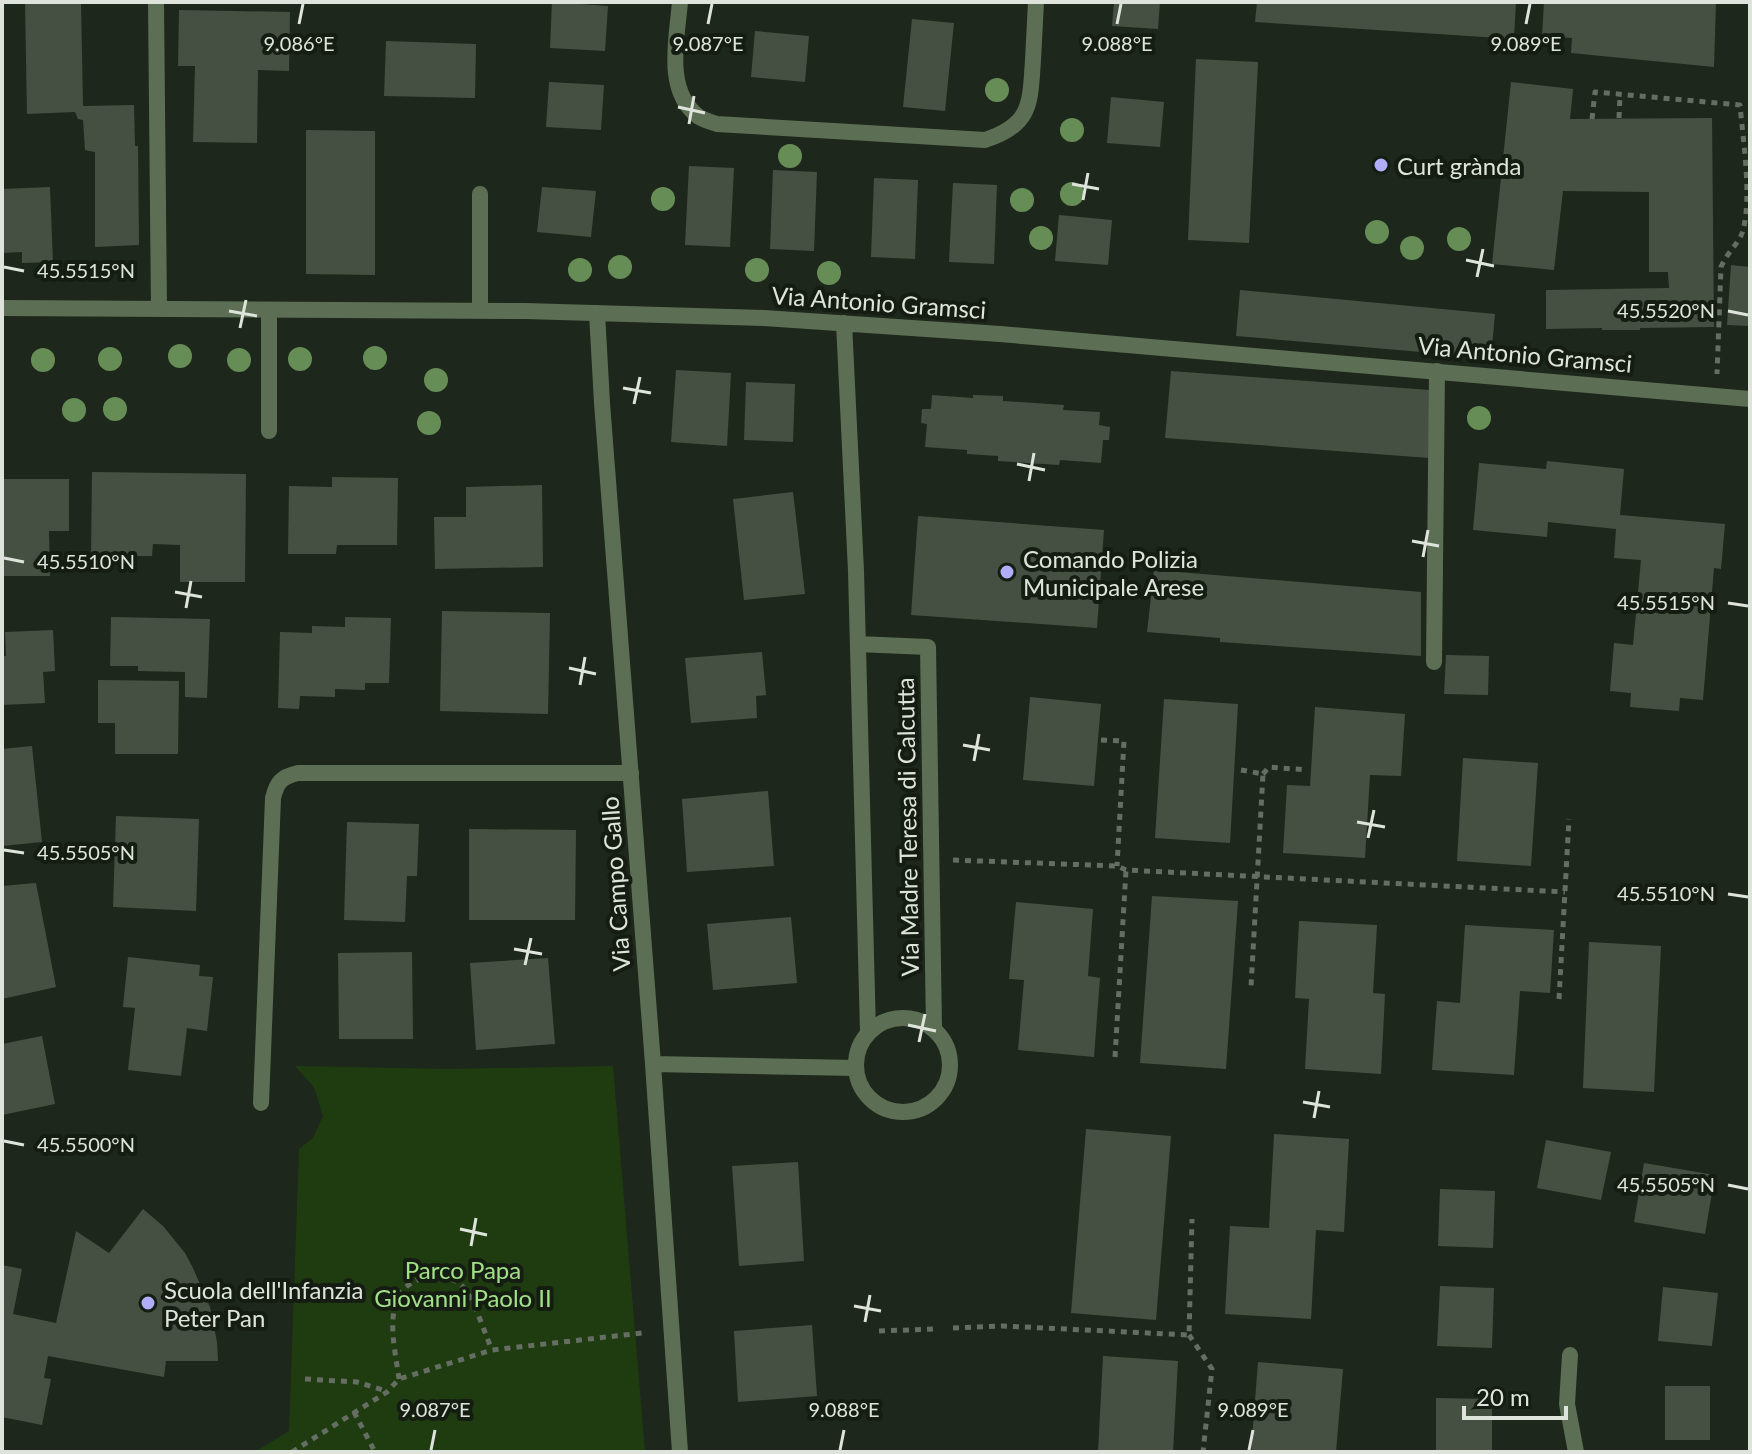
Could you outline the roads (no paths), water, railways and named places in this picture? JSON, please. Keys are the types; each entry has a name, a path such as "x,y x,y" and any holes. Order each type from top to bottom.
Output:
{"street":[{"path":"156,2 159,309"},
{"path":"680,2 675,63 678,87 684,101 700,117 717,124 985,140 1002,135 1014,126 1030,101 1036,2"},
{"path":"480,194 480,310"},
{"name":"Via Antonio Gramsci","path":"2,308 480,310 764,318 1000,334 1750,399"},
{"path":"269,310 269,431"},
{"name":"Via Campo Gallo","path":"597,313 680,1452"},
{"name":"Via Madre Teresa di Calcutta","path":"844,323 858,644 868,1032"},
{"path":"1434,662 1437,371"},
{"name":"Via Madre Teresa di Calcutta","path":"858,644 928,647 934,1028"},
{"path":"261,1103 273,798 281,779 298,773 631,773"},
{"path":"908,1017 922,1020 934,1028 944,1039 950,1053 951,1068 940,1096 924,1108 911,1111 898,1112 878,1104 863,1089 856,1068 858,1049 868,1032 893,1018 908,1017"},
{"path":"653,1064 856,1068"},
{"path":"1570,1355 1567,1404 1576,1452"}],"place":[{"name":"Curt grànda","path":"1381,165"},
{"name":"Comando Polizia Municipale Arese","path":"1007,572"},
{"name":"Scuola dell'Infanzia Peter Pan","path":"148,1303"}],"park label":[{"name":"Parco Papa Giovanni Paolo II","path":"463,1283"}]}
